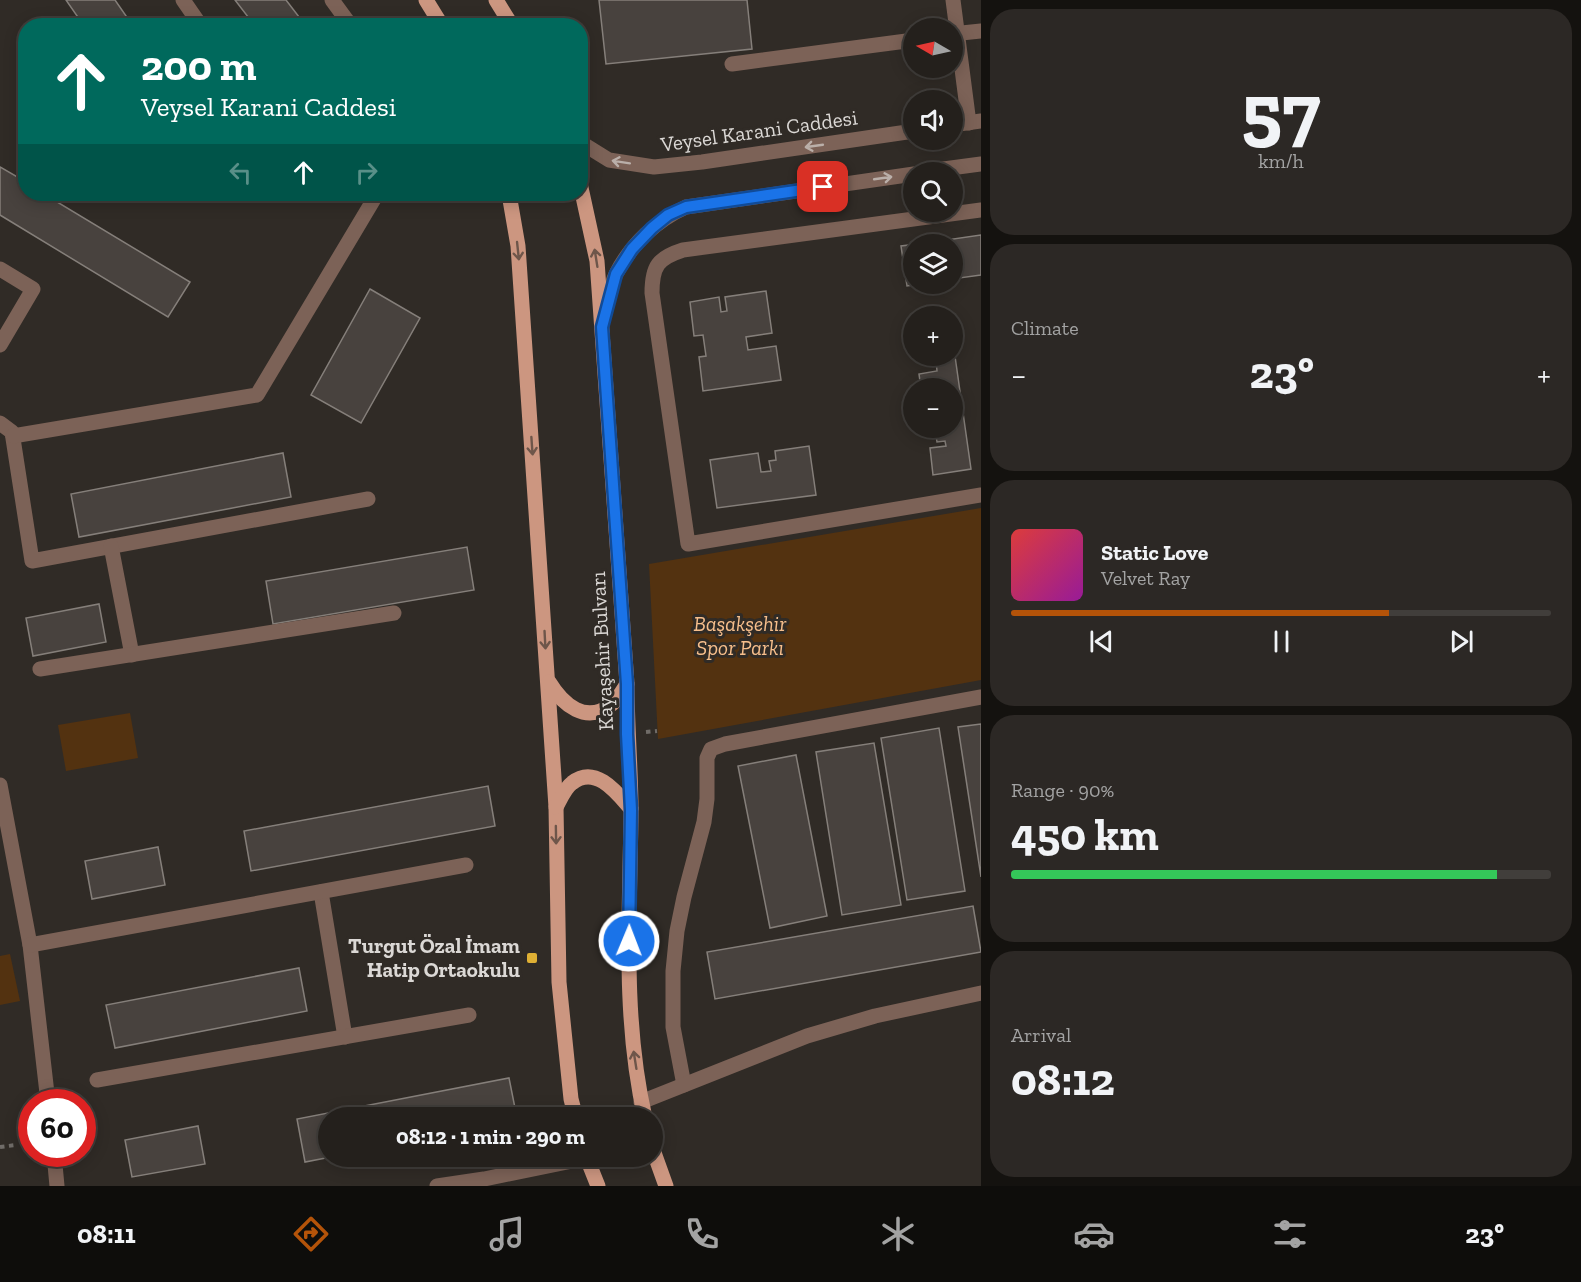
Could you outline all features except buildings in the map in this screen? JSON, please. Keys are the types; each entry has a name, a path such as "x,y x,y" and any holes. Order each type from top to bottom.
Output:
{"main road":[{"path":"426,0 437,18"},
{"path":"496,0 507,18"},
{"path":"510,201 518,246 522,298 556,807 559,982 573,1107"},
{"name":"Kayaşehir Bulvarı","path":"584,201 597,261 627,684 631,810 628,963 631,1038 642,1107"},
{"path":"547,680 558,697 573,710 587,712 601,710 613,703 627,684"},
{"path":"556,807 571,783 592,778 611,786 631,810"},
{"path":"590,1167 598,1186"},
{"path":"659,1167 666,1186"}],"street":[{"path":"183,0 195,18"},
{"path":"332,0 345,18"},
{"path":"953,0 954,18"},
{"path":"963,33 981,31"},
{"path":"732,64 903,41"},
{"path":"963,69 975,122"},
{"name":"Veysel Karani Caddesi","path":"588,147 609,160 654,167 903,133"},
{"path":"963,166 981,164"},
{"path":"602,327 616,274 632,249 668,215 686,207 903,176"},
{"path":"13,436 257,395 373,201"},
{"path":"981,210 683,250 666,256 655,268 651,293 688,544 981,495"},
{"path":"0,269 33,289 0,345"},
{"path":"0,423 12,432 13,436 32,561 368,499"},
{"path":"111,546 132,655"},
{"path":"40,669 394,613"},
{"path":"684,1085 673,1027 673,971 677,931 684,897 704,822 707,799 707,758 711,749 725,744 981,697"},
{"path":"0,785 30,945 47,1089"},
{"path":"30,945 465,865"},
{"path":"321,892 345,1037"},
{"path":"641,1102 807,1036 875,1016 981,993"},
{"path":"97,1080 469,1015"},
{"path":"55,1167 57,1186"},
{"path":"437,1186 485,1182 546,1167"}],"path":[{"path":"0,1147 16,1145"}],"green space":[{"name":"Başakşehir Spor Parkı","path":"981,508 981,680 658,739 649,564"},
{"path":"130,713 138,758 66,771 58,725"},
{"path":"10,954 20,1001 0,1005 0,956"}],"place":[{"name":"Turgut Özal İmam Hatip Ortaokulu","path":"532,958"}],"route":[{"path":"629,941 631,810 627,684 602,327 616,274 632,249 668,215 686,207 823,187"}]}
